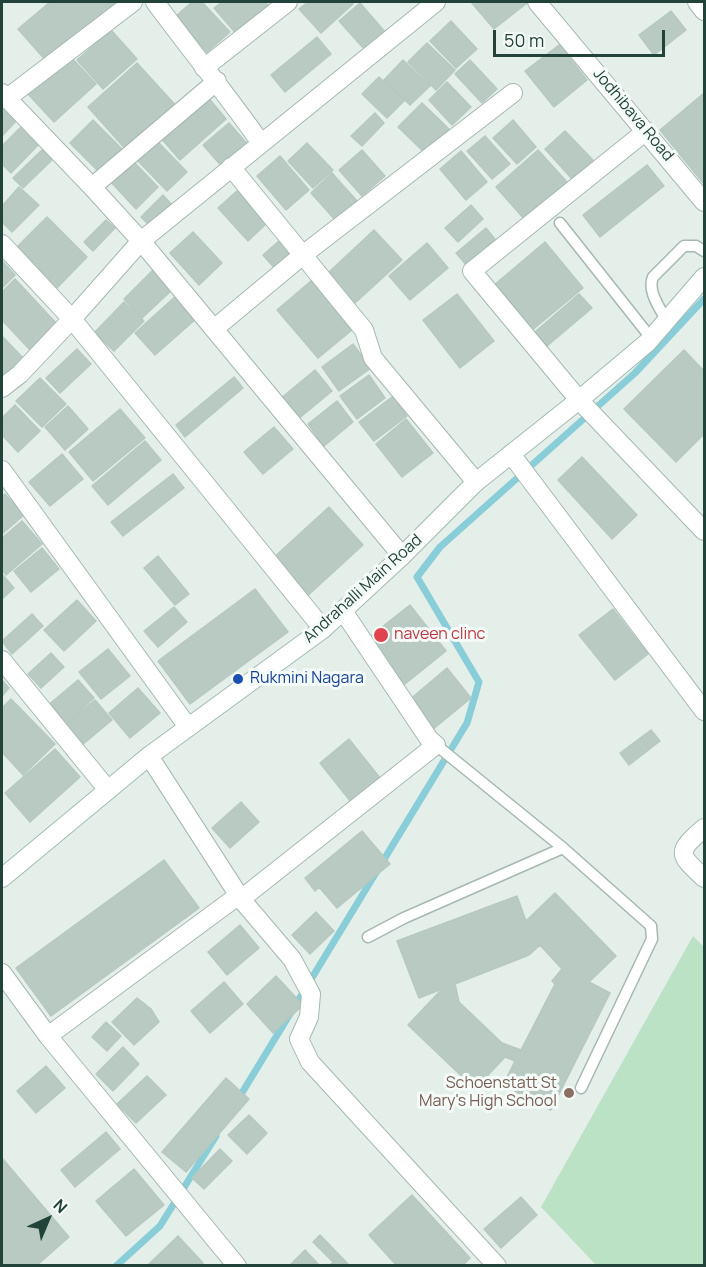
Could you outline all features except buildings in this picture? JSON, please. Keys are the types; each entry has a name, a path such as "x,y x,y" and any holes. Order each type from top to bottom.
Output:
{"street":[{"path":"133,2 4,96 141,240 402,555"},
{"path":"154,2 261,143"},
{"path":"92,187 288,2"},
{"path":"2,388 20,374 72,319 141,240 436,2"},
{"name":"Jodhibava Road","path":"537,2 705,202"},
{"path":"697,2 705,12"},
{"path":"214,329 304,254 513,93"},
{"path":"646,131 472,271 579,400 705,531"},
{"path":"231,166 364,330 373,358 476,482"},
{"path":"2,244 72,319 323,629"},
{"name":"Andrahalli Main Road","path":"2,878 149,756 323,629 476,482 579,400 651,338 705,277"},
{"path":"511,454 705,711"},
{"path":"2,470 188,727"},
{"path":"48,1036 240,897 436,745 429,739 343,610"},
{"path":"2,660 108,790"},
{"path":"149,756 240,897 292,959 311,994 309,1017 299,1039 310,1062 497,1266"},
{"path":"705,828 686,844 683,851 684,858 705,878"},
{"path":"2,972 48,1036 237,1266"}],"lane":[{"path":"560,223 651,338"},
{"path":"666,320 652,291 650,284 653,277 684,246 696,246 705,251"},
{"path":"436,745 563,848 651,926 652,939 581,1088"},
{"path":"368,937 404,918 563,848"}],"green space":[{"path":"693,936 704,947 704,1265 596,1265 541,1207"}],"waterway":[{"path":"237,1101 467,723 479,682 417,577 440,547 635,373 704,299"},
{"path":"116,1266 160,1226 216,1136"}],"place":[{"name":"naveen clinc","path":"381,635"},
{"name":"Rukmini Nagara","path":"238,679"},
{"name":"Schoenstatt St Mary's High School","path":"569,1093"}]}
